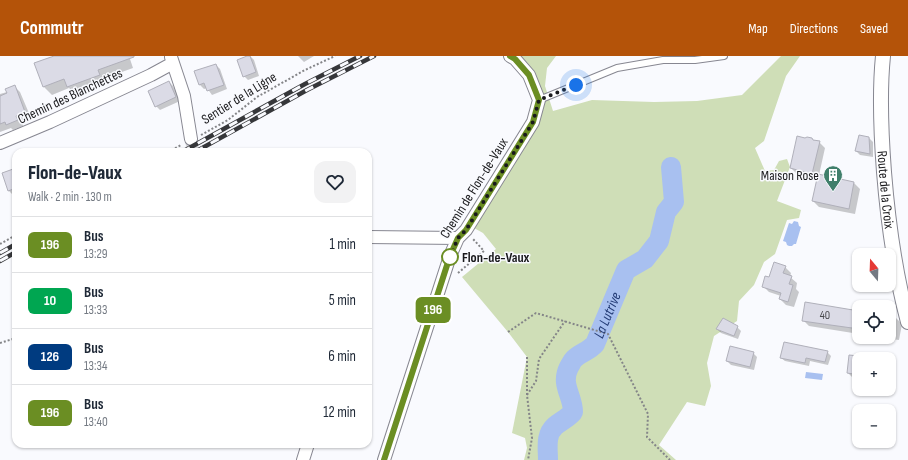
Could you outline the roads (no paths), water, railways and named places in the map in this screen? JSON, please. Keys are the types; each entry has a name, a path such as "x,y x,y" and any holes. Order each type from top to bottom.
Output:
{"street":[{"path":"510,56 515,59 529,75 539,100"},
{"name":"Route de la Croix","path":"883,56 880,110 887,214 899,284 908,322"},
{"path":"172,60 184,96 192,139"},
{"name":"Chemin des Blanchettes","path":"0,143 50,122 150,75 172,60"},
{"name":"Chemin de Flon-de-Vaux","path":"384,460 450,256 462,234 533,122 539,100"},
{"path":"372,237 462,234"},
{"path":"303,460 307,448"}],"lane":[{"path":"539,100 617,68 663,60 695,60 724,56"}],"water":[{"path":"794,221 798,222 799,226 801,227 796,244 789,246 783,241 789,223 792,224"},
{"path":"806,372 823,374 822,380 805,378"}],"waterway":[{"name":"La Lutrive","path":"548,460 548,438 550,433 555,426 573,412 566,385 569,367 574,359 595,344 626,270 645,259 659,241 666,212 674,202 671,167"}],"tunnel":[{"path":"191,139 192,148"}],"railway":[{"path":"189,148 305,84 360,56"},
{"path":"202,148 307,90 374,56"},
{"path":"0,253 12,246"},
{"path":"0,261 12,254"}],"place":[{"name":"Maison Rose","path":"833,192"},
{"name":"Flon-de-Vaux","path":"450,257"}]}
